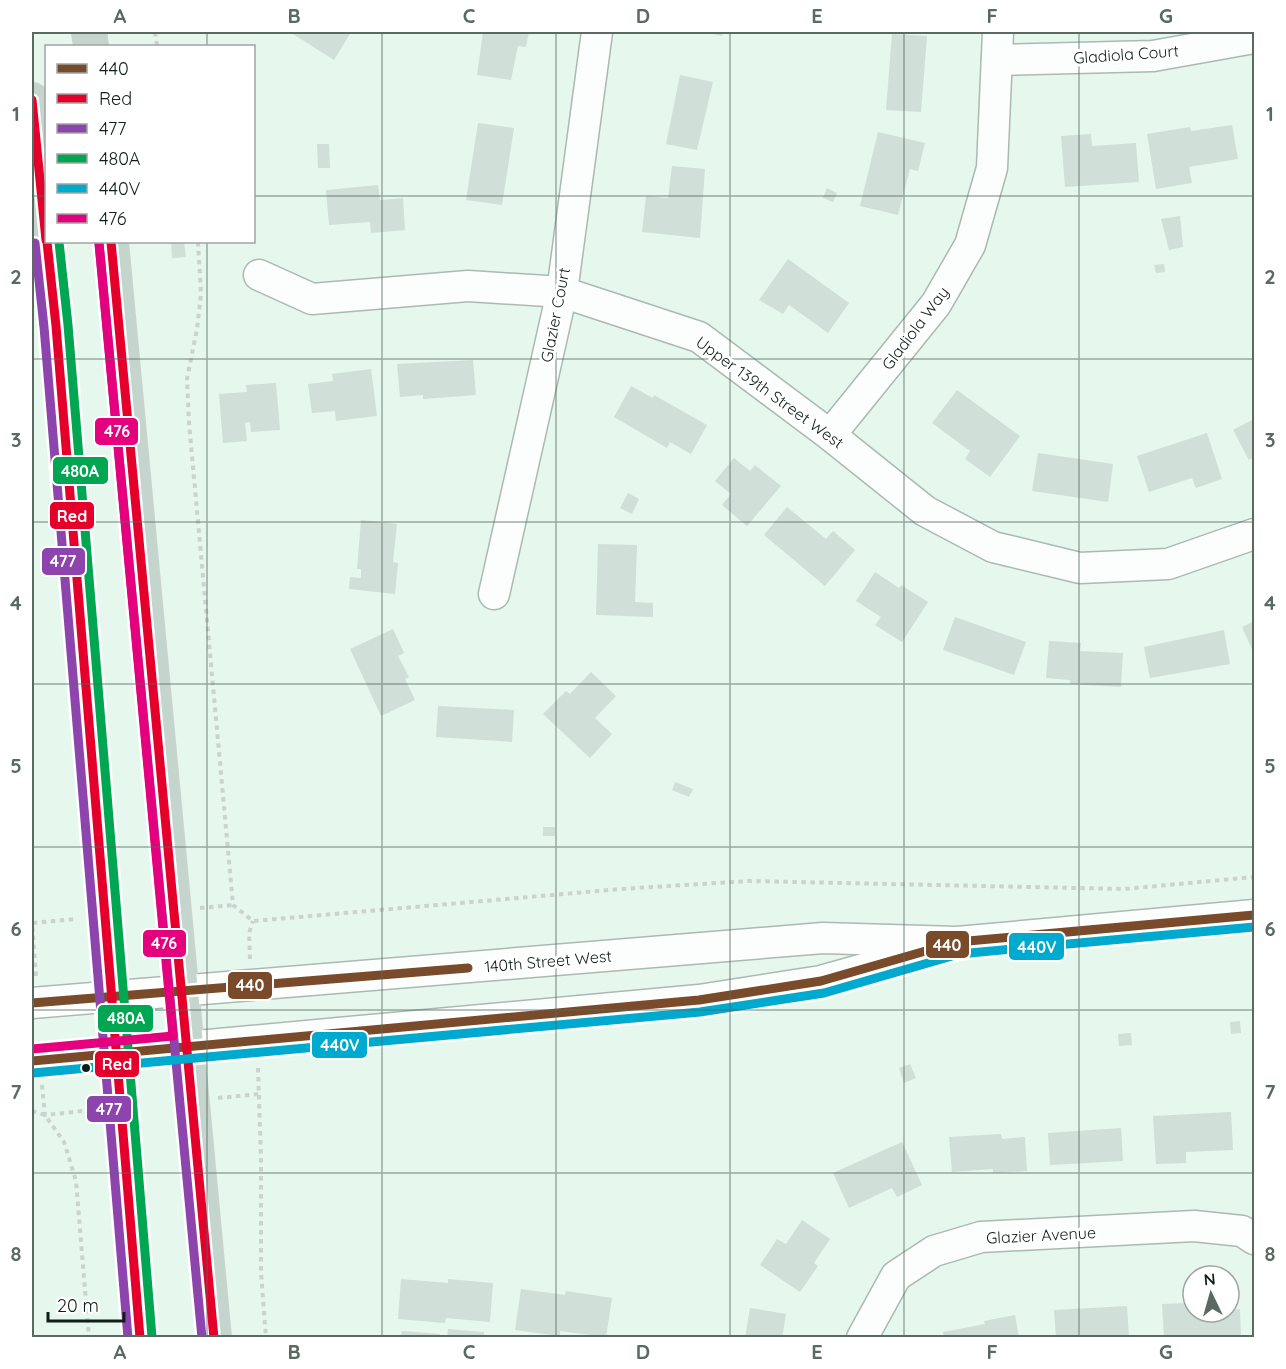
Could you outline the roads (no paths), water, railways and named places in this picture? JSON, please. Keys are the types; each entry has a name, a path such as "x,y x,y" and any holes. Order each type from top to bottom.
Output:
{"highway":[{"path":"32,100 45,222"},
{"path":"47,243 140,1338"},
{"path":"111,243 214,1338"}],"street":[{"name":"Glazier Court","path":"494,594 562,292 597,32"},
{"name":"Gladiola Court","path":"997,46 1153,56 1254,38"},
{"name":"Gladiola Way","path":"830,435 936,304 970,245 992,168 997,46"},
{"name":"Upper 139th Street West","path":"259,275 312,299 468,286 562,292 699,337 830,435 925,511 993,547 1080,568 1168,564 1254,534"},
{"name":"140th Street West","path":"32,1003 823,938 957,942 1254,915"},
{"name":"140th Street West","path":"32,1061 699,1000 821,981 957,942"},
{"name":"Glazier Avenue","path":"862,1338 896,1276 934,1251 981,1238 1194,1226 1242,1231 1254,1239"}]}
